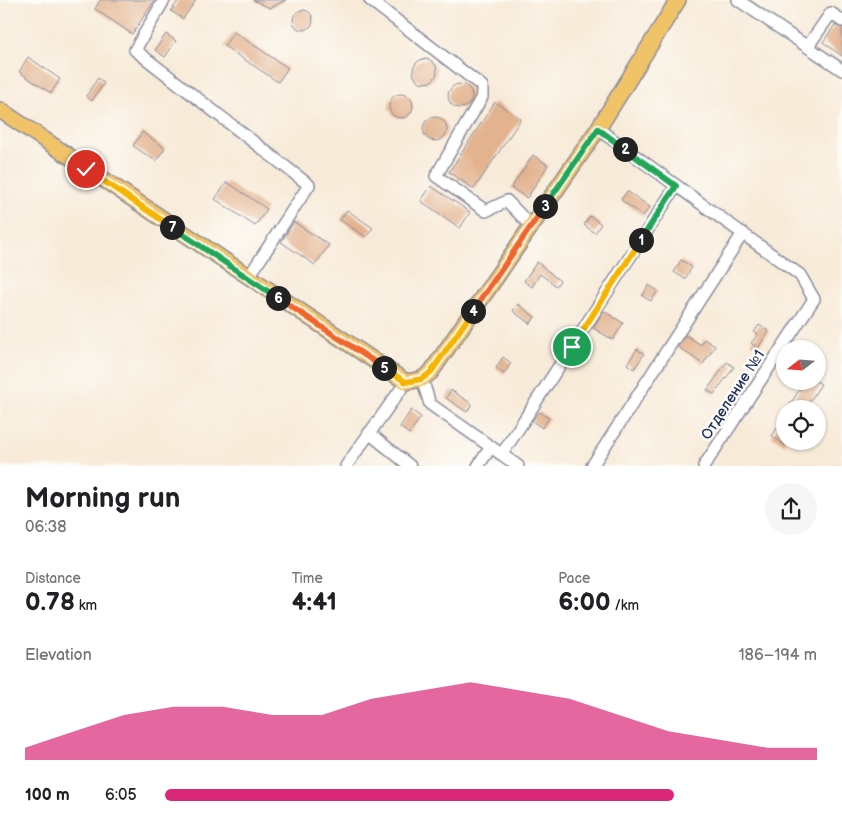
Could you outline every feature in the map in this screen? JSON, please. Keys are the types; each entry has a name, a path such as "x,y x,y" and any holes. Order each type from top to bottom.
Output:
{"main road":[{"path":"0,110 248,278 406,382 422,379 431,372 598,129 678,0"}],"street":[{"path":"164,0 135,50 309,185 248,278"},
{"path":"370,0 482,86 482,97 436,176 486,212 506,201 531,226"},
{"path":"738,0 842,70"},
{"path":"808,46 832,13 842,21"},
{"name":"Отделение №1","path":"598,129 800,275 814,299 704,466"},
{"path":"502,454 676,186"},
{"path":"592,466 742,233"},
{"path":"422,379 430,404 518,466"},
{"path":"346,466 406,382"},
{"path":"369,433 410,466"},
{"path":"478,466 491,447"}],"building":[{"path":"100,0 155,0 132,34 95,9"},
{"path":"179,0 196,0 183,19 171,11"},
{"path":"253,0 286,0 270,8"},
{"path":"303,10 310,13 313,20 310,27 303,30 296,27 293,20 296,13"},
{"path":"835,25 842,28 842,56 823,42"},
{"path":"234,32 288,68 278,82 224,46"},
{"path":"166,34 176,41 165,57 155,50"},
{"path":"28,57 60,79 51,93 19,72"},
{"path":"425,59 434,62 437,71 434,80 425,83 416,80 413,71 416,62"},
{"path":"98,78 104,83 92,101 86,96"},
{"path":"460,84 469,87 472,96 469,105 460,108 451,105 448,96 451,87"},
{"path":"401,94 410,97 413,106 410,115 401,118 392,115 389,106 392,97"},
{"path":"495,102 521,119 474,189 449,172"},
{"path":"435,117 444,120 447,129 444,138 435,141 426,138 423,129 426,120"},
{"path":"142,132 165,148 156,161 133,146"},
{"path":"533,155 548,165 527,198 511,188"},
{"path":"227,182 267,209 255,226 215,199"},
{"path":"431,186 470,212 460,228 421,201"},
{"path":"627,191 650,207 643,216 621,200"},
{"path":"347,210 373,228 366,237 340,220"},
{"path":"590,216 601,224 595,233 584,225"},
{"path":"294,222 329,245 315,265 281,242"},
{"path":"681,260 692,267 685,279 674,272"},
{"path":"537,262 560,281 556,286 540,274 532,287 524,281"},
{"path":"649,285 658,291 651,301 642,296"},
{"path":"518,304 535,317 530,324 513,311"},
{"path":"604,311 623,323 613,340 593,328"},
{"path":"759,325 769,331 758,348 751,343 758,334 754,332"},
{"path":"686,335 701,345 704,339 715,346 703,364 678,347"},
{"path":"637,349 644,354 634,369 627,364"},
{"path":"503,357 511,363 504,374 496,368"},
{"path":"727,362 734,367 714,394 707,390"},
{"path":"451,390 472,404 467,412 446,398"},
{"path":"799,390 817,390 811,400 793,400"},
{"path":"411,410 421,417 409,434 400,427"},
{"path":"539,412 549,418 542,428 532,421"},
{"path":"776,430 776,439 772,436"}],"route":[{"path":"86,169 406,382 422,379 431,372 598,129 676,186 572,347"}]}
